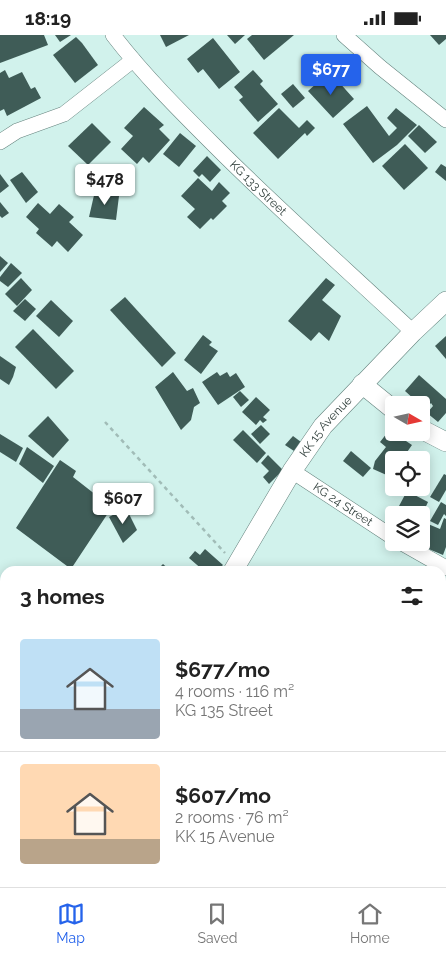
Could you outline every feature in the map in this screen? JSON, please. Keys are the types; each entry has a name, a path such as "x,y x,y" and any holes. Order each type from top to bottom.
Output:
{"street":[{"name":"KG 133 Street","path":"114,35 133,60 193,125 279,209 413,332"},
{"path":"344,35 380,67 446,120"},
{"path":"0,142 17,131 64,114 133,60"},
{"name":"KK 15 Avenue","path":"235,566 292,471 323,426 413,332 446,301"},
{"path":"362,384 385,403"},
{"path":"430,433 444,438"},
{"name":"KG 24 Street","path":"292,471 385,532"},
{"path":"416,551 442,566"}],"path":[{"path":"105,422 232,566"}],"building":[{"path":"0,35 44,35 48,45 0,63"},
{"path":"55,35 71,35 60,42"},
{"path":"160,35 189,35 166,47"},
{"path":"227,35 245,35 235,44"},
{"path":"252,35 294,35 264,60 247,39"},
{"path":"430,35 446,35 446,39 439,45"},
{"path":"76,37 98,65 75,83 53,55"},
{"path":"213,38 240,72 219,89 203,69 198,73 187,59"},
{"path":"5,70 9,78 22,72 31,89 35,87 41,98 7,116 4,109 0,111 0,73"},
{"path":"253,70 263,81 260,84 278,104 258,122 239,100 243,97 234,87"},
{"path":"326,75 333,83 337,80 354,99 333,118 308,91"},
{"path":"293,84 305,98 293,108 281,94"},
{"path":"367,106 389,136 397,128 387,118 396,108 417,125 397,145 373,163 343,124"},
{"path":"144,107 164,125 159,129 170,140 149,163 143,157 137,164 121,149 133,136 124,128"},
{"path":"279,108 299,128 307,120 315,128 307,136 305,133 278,159 253,133"},
{"path":"92,123 111,142 88,165 68,146"},
{"path":"419,125 437,142 425,153 408,136"},
{"path":"180,133 196,146 179,167 163,154"},
{"path":"405,144 428,168 404,190 382,166"},
{"path":"207,156 221,170 210,182 202,174 199,177 193,171"},
{"path":"441,164 446,167 446,181 435,172"},
{"path":"22,172 38,192 26,203 10,180"},
{"path":"0,174 9,186 0,193"},
{"path":"198,178 212,191 219,182 230,193 222,201 227,206 213,220 211,218 200,229 187,217 195,209 181,196"},
{"path":"95,191 119,196 116,220 89,217"},
{"path":"0,202 9,213 2,218 0,216"},
{"path":"38,203 50,214 59,204 74,217 69,222 83,235 68,252 57,241 52,247 36,233 39,229 26,217"},
{"path":"0,256 8,263 0,272"},
{"path":"11,263 22,273 8,287 0,281 0,277"},
{"path":"21,278 32,290 17,306 5,294"},
{"path":"326,278 335,285 322,300 341,316 329,341 319,332 311,341 288,321"},
{"path":"125,297 176,353 162,367 110,310"},
{"path":"25,299 36,309 25,321 13,311"},
{"path":"51,300 73,321 59,337 36,316"},
{"path":"33,329 74,371 56,389 15,347"},
{"path":"203,335 212,342 209,345 218,351 201,374 184,360"},
{"path":"446,336 446,359 435,346"},
{"path":"0,356 16,367 9,385 0,379"},
{"path":"173,372 187,391 193,388 200,403 194,407 191,420 181,430 155,387"},
{"path":"217,372 220,376 227,372 230,377 236,373 245,387 218,405 202,382"},
{"path":"419,375 446,399 446,413 438,422 430,415 430,410 433,406 430,404 430,396 411,396 405,391"},
{"path":"240,391 249,400 241,407 233,397"},
{"path":"256,397 270,410 263,417 267,420 263,423 260,420 256,425 242,412"},
{"path":"48,416 69,440 53,458 28,436"},
{"path":"261,425 270,434 260,444 251,434"},
{"path":"243,430 266,453 257,463 233,440"},
{"path":"0,434 23,448 16,462 0,452"},
{"path":"293,436 301,442 294,451 285,445"},
{"path":"385,436 385,441 406,441 412,445 408,451 385,451 385,474 373,469 375,461 386,447 380,442"},
{"path":"27,447 54,466 43,483 19,464"},
{"path":"351,451 371,468 363,477 343,461"},
{"path":"268,455 283,470 269,484 263,477 269,471 261,463"},
{"path":"60,460 76,471 73,477 96,495 101,488 116,501 73,566 67,566 16,528"},
{"path":"444,474 446,475 446,490 439,502 430,497"},
{"path":"404,496 417,496 428,502 426,506 399,506"},
{"path":"441,502 446,505 446,516 444,514 438,525 430,521"},
{"path":"126,508 137,530 123,543 109,517"},
{"path":"444,518 446,519 446,547 443,555 430,550 430,525 440,529"},
{"path":"205,549 223,565 198,566 189,558 195,551 200,555"}]}
